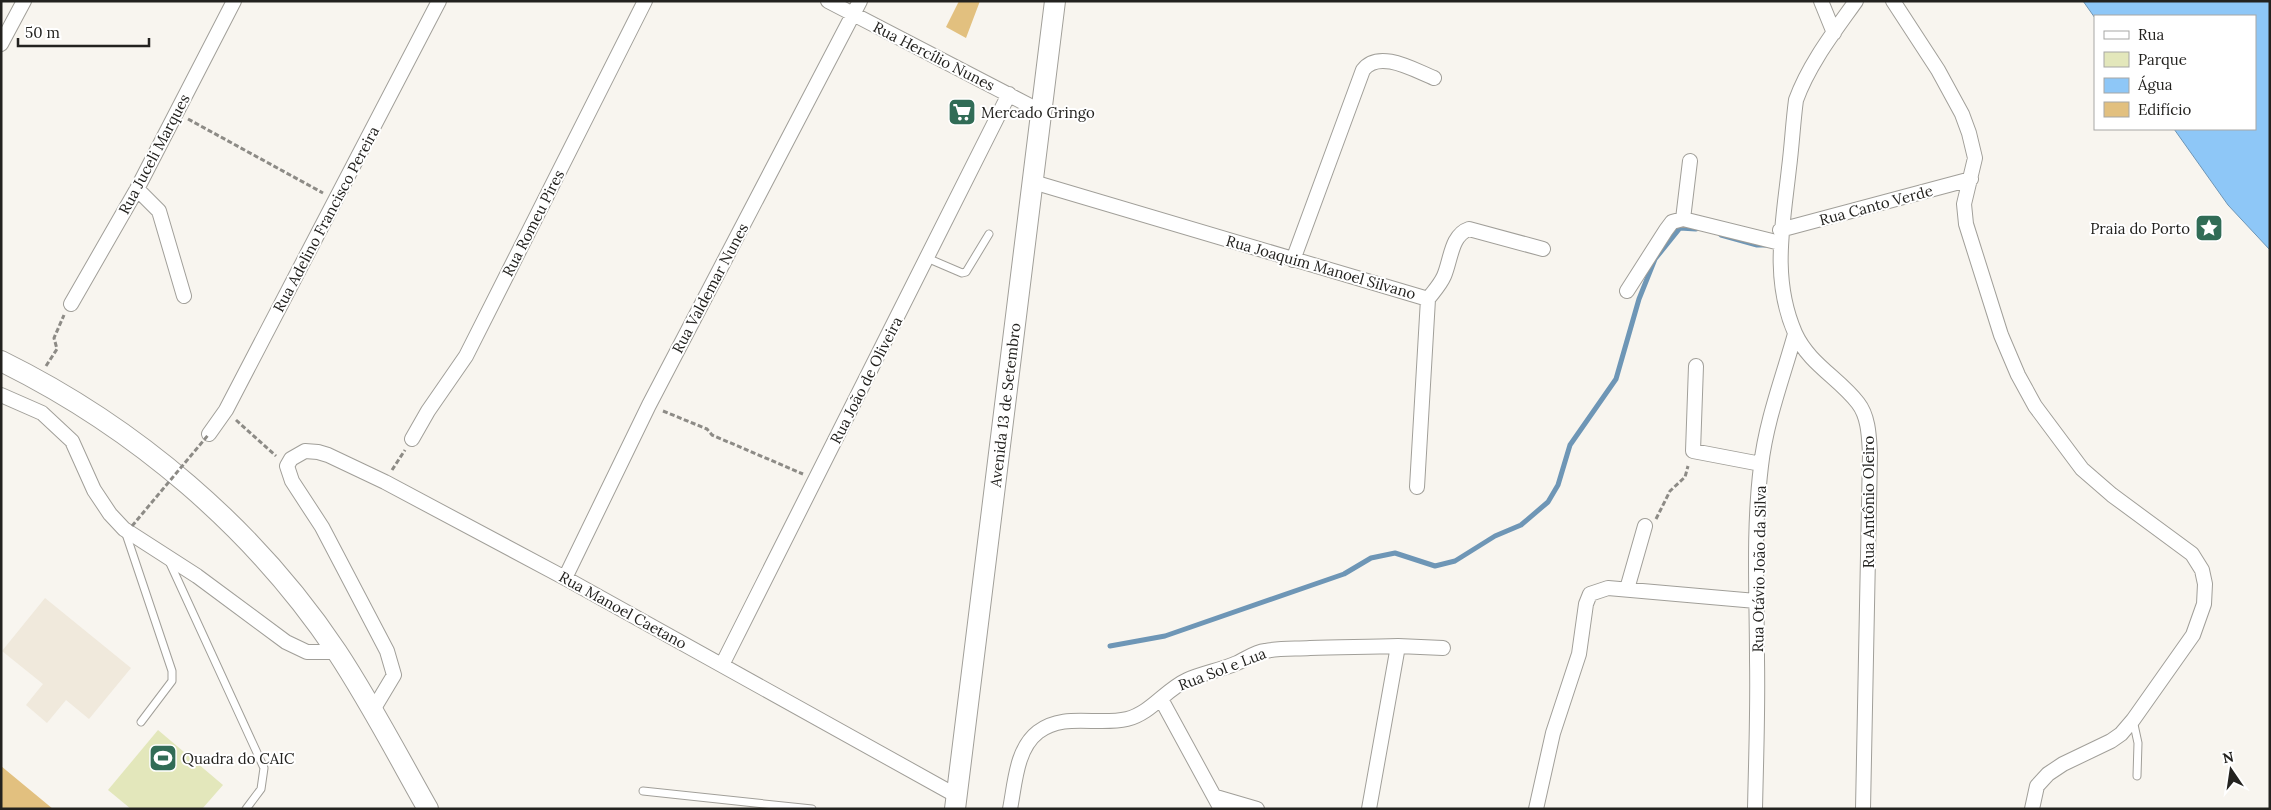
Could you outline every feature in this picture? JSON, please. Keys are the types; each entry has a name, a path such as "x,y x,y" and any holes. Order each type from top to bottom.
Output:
{"main road":[{"name":"Avenida 13 de Setembro","path":"956,802 1055,1"},
{"path":"1,361 38,379 113,425 184,482 232,526 269,565 337,652 373,710 428,809"}],"street":[{"path":"1,44 24,1"},
{"name":"Rua Juceli Marques","path":"71,304 177,112 234,1"},
{"name":"Rua Adelino Francisco Pereira","path":"209,434 226,410 439,1"},
{"name":"Rua Romeu Pires","path":"412,439 428,411 466,356 645,1"},
{"name":"Rua Hercílio Nunes","path":"828,1 1040,111"},
{"name":"Rua Valdemar Nunes","path":"564,578 649,405 860,1"},
{"path":"1821,1 1834,33"},
{"name":"Rua Antônio Oleiro","path":"1856,1 1800,88 1796,100 1780,236 1784,290 1795,334 1812,359 1859,404 1868,431 1870,454 1863,809"},
{"path":"1893,1 1938,70 1962,114 1969,132 1975,158 1964,204 1970,243 2001,334 2018,375 2035,406 2082,469 2112,495 2192,554 2202,570 2205,584 2204,604 2193,635 2132,720 2121,734 2063,764 2048,774 2038,786 2032,809"},
{"path":"1293,260 1363,70 1368,64 1378,60 1390,62 1434,78"},
{"name":"Rua João de Oliveira","path":"722,665 1009,94"},
{"path":"1683,219 1690,161"},
{"name":"Rua Canto Verde","path":"1780,236 1971,179"},
{"name":"Rua Joaquim Manoel Silvano","path":"1033,182 1293,260 1428,298 1417,487"},
{"path":"136,188 159,211 184,296"},
{"path":"1627,291 1672,222 1683,219 1780,236"},
{"path":"1428,298 1438,287 1445,275 1457,237 1462,231 1469,229 1543,249"},
{"name":"Rua Otávio João da Silva","path":"1755,809 1757,516 1761,464 1772,414 1795,334"},
{"path":"1696,366 1693,450 1761,464"},
{"path":"1,395 42,413 72,441 94,490 110,514 168,559 197,576 286,642 307,652 337,652"},
{"name":"Rua Manoel Caetano","path":"288,466 291,459 306,451 318,452 385,482 722,665 956,802"},
{"path":"288,466 292,481 322,528 387,651 394,674 373,710"},
{"path":"1627,589 1645,526"},
{"path":"1536,809 1553,733 1579,654 1586,604 1590,594 1598,590 1627,589 1756,601"},
{"path":"1369,809 1398,646"},
{"name":"Rua Sol e Lua","path":"1010,809 1022,756 1028,741 1039,731 1052,724 1067,721 1117,721 1129,718 1161,700 1168,692 1188,680 1231,665 1263,651 1398,646 1443,648"},
{"path":"1161,700 1218,803 1257,809"}],"lane":[{"path":"927,258 962,273 966,272 989,234"},
{"path":"128,527 172,671 172,681 141,722"},
{"path":"168,559 264,768 261,789 246,809"},
{"path":"2132,720 2138,743 2137,776"},
{"path":"643,791 812,809"}],"path":[{"path":"177,112 336,200"},
{"path":"38,379 57,349 54,338 61,320 71,304"},
{"path":"649,405 708,429 712,435 816,479"},
{"path":"226,410 288,466"},
{"path":"128,527 209,434"},
{"path":"385,482 412,439"},
{"path":"1645,526 1661,512 1670,491 1685,476 1693,450"}],"shaded area":[{"path":"45,598 131,668 89,719 66,700 47,723 26,705 43,684 2,651"}],"green space":[{"name":"Quadra do CAIC","path":"158,730 223,785 202,809 131,809 108,790"}],"water":[{"path":"2083,1 2270,1 2270,250 2228,205 2175,130 2256,130 2256,15 2094,15 2094,17"}],"building":[{"path":"959,1 980,1 966,38 946,27"},
{"path":"1,766 53,809 1,809"}],"waterway":[{"path":"1110,646 1165,636 1344,574 1371,558 1395,553 1435,566 1455,561 1495,536 1521,525 1548,502 1558,485 1570,445 1616,379 1639,299 1655,259 1680,228 1696,229"},
{"path":"1721,235 1757,245 1766,245"}],"place":[{"name":"Mercado Gringo","path":"962,112"},
{"name":"Praia do Porto","path":"2209,228"},
{"name":"Quadra do CAIC","path":"163,758"}]}
